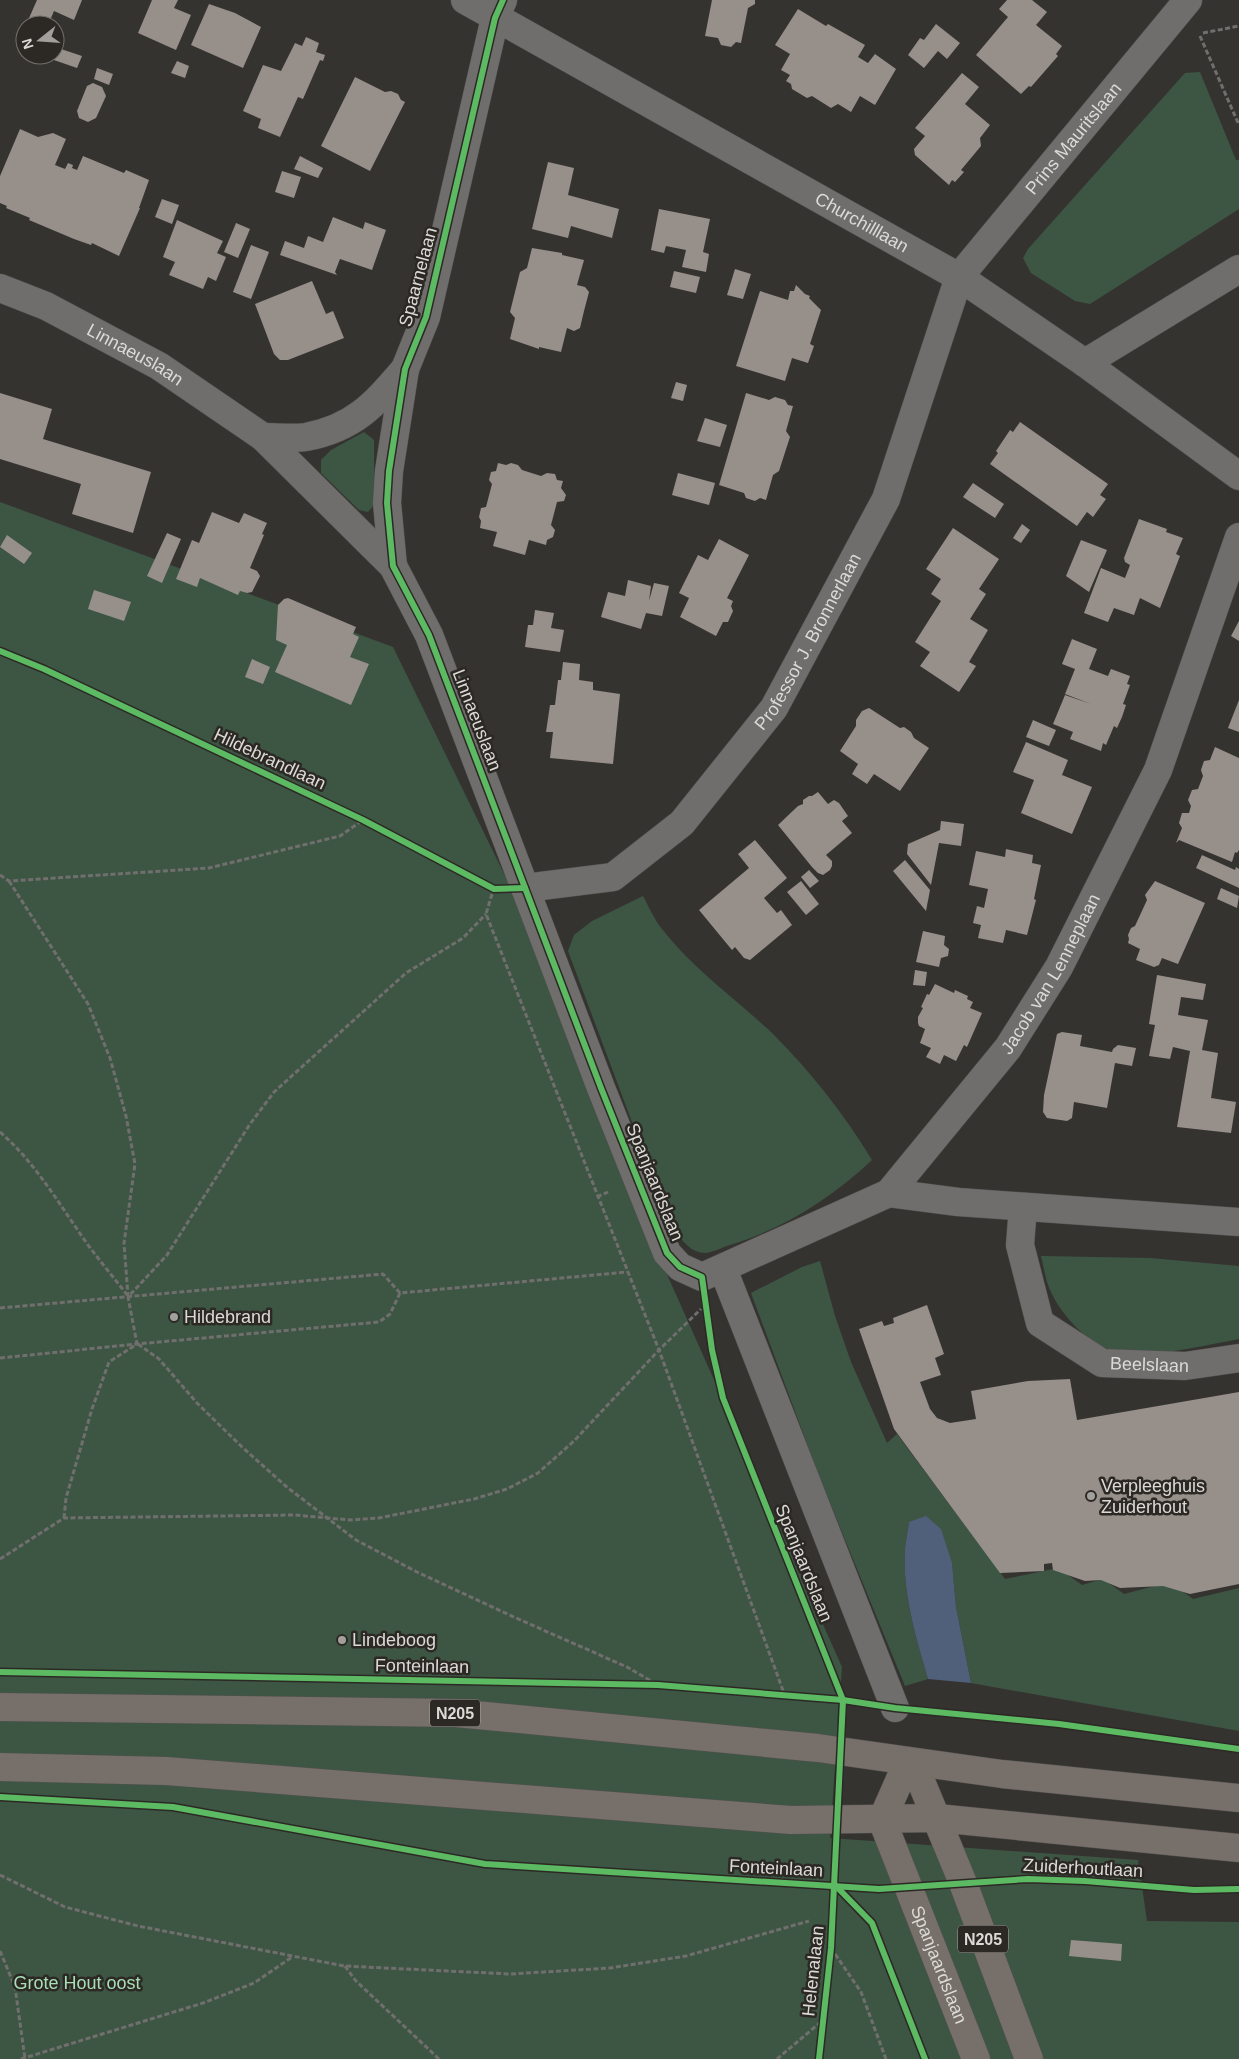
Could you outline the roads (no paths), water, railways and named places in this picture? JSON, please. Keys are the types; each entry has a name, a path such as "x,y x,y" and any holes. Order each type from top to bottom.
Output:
{"main road":[{"name":"N205","path":"0,1707 456,1713 818,1748 911,1761 937,1818 1029,2059"},
{"path":"882,1820 911,1761 1002,1774 1239,1798"},
{"path":"0,1767 166,1771 791,1820 937,1818"},
{"name":"Zuiderhoutlaan","path":"937,1818 1239,1848"},
{"name":"Spanjaardslaan","path":"882,1820 976,2059"}],"street":[{"name":"Churchilllaan","path":"465,0 499,9 959,277 1085,364 1239,476"},
{"name":"Prins Mauritslaan","path":"959,277 1188,0"},
{"name":"Spaarnelaan","path":"393,566 386,503 389,471 405,369 426,317 499,9"},
{"path":"1085,364 1239,269"},
{"name":"Professor J. Bronnerlaan","path":"526,888 613,876 682,823 774,708 886,499 959,277"},
{"name":"Linnaeuslaan","path":"0,288 46,306 159,366 263,437 393,566 429,635 526,888"},
{"path":"263,437 304,437 342,427 375,403 405,369"},
{"name":"Jacob van Lenneplaan","path":"713,1273 890,1193 1008,1048 1059,967 1158,770 1239,537"},
{"name":"Spanjaardslaan","path":"526,888 601,1088 667,1253 680,1267 713,1273 895,1708"},
{"path":"890,1193 958,1202 1239,1222"},
{"name":"Beelslaan","path":"1023,1206 1020,1245 1040,1323 1102,1363 1185,1366 1239,1358"}],"water":[{"path":"926,1516 941,1529 952,1563 956,1607 971,1683 928,1679 919,1647 908,1598 905,1549 909,1522"}],"place":[{"name":"Hildebrand","path":"174,1317"},
{"name":"Verpleeghuis Zuiderhout","path":"1091,1496"},
{"name":"Lindeboog","path":"342,1640"}],"park label":[{"name":"Grote Hout oost","path":"77,1983"}]}
